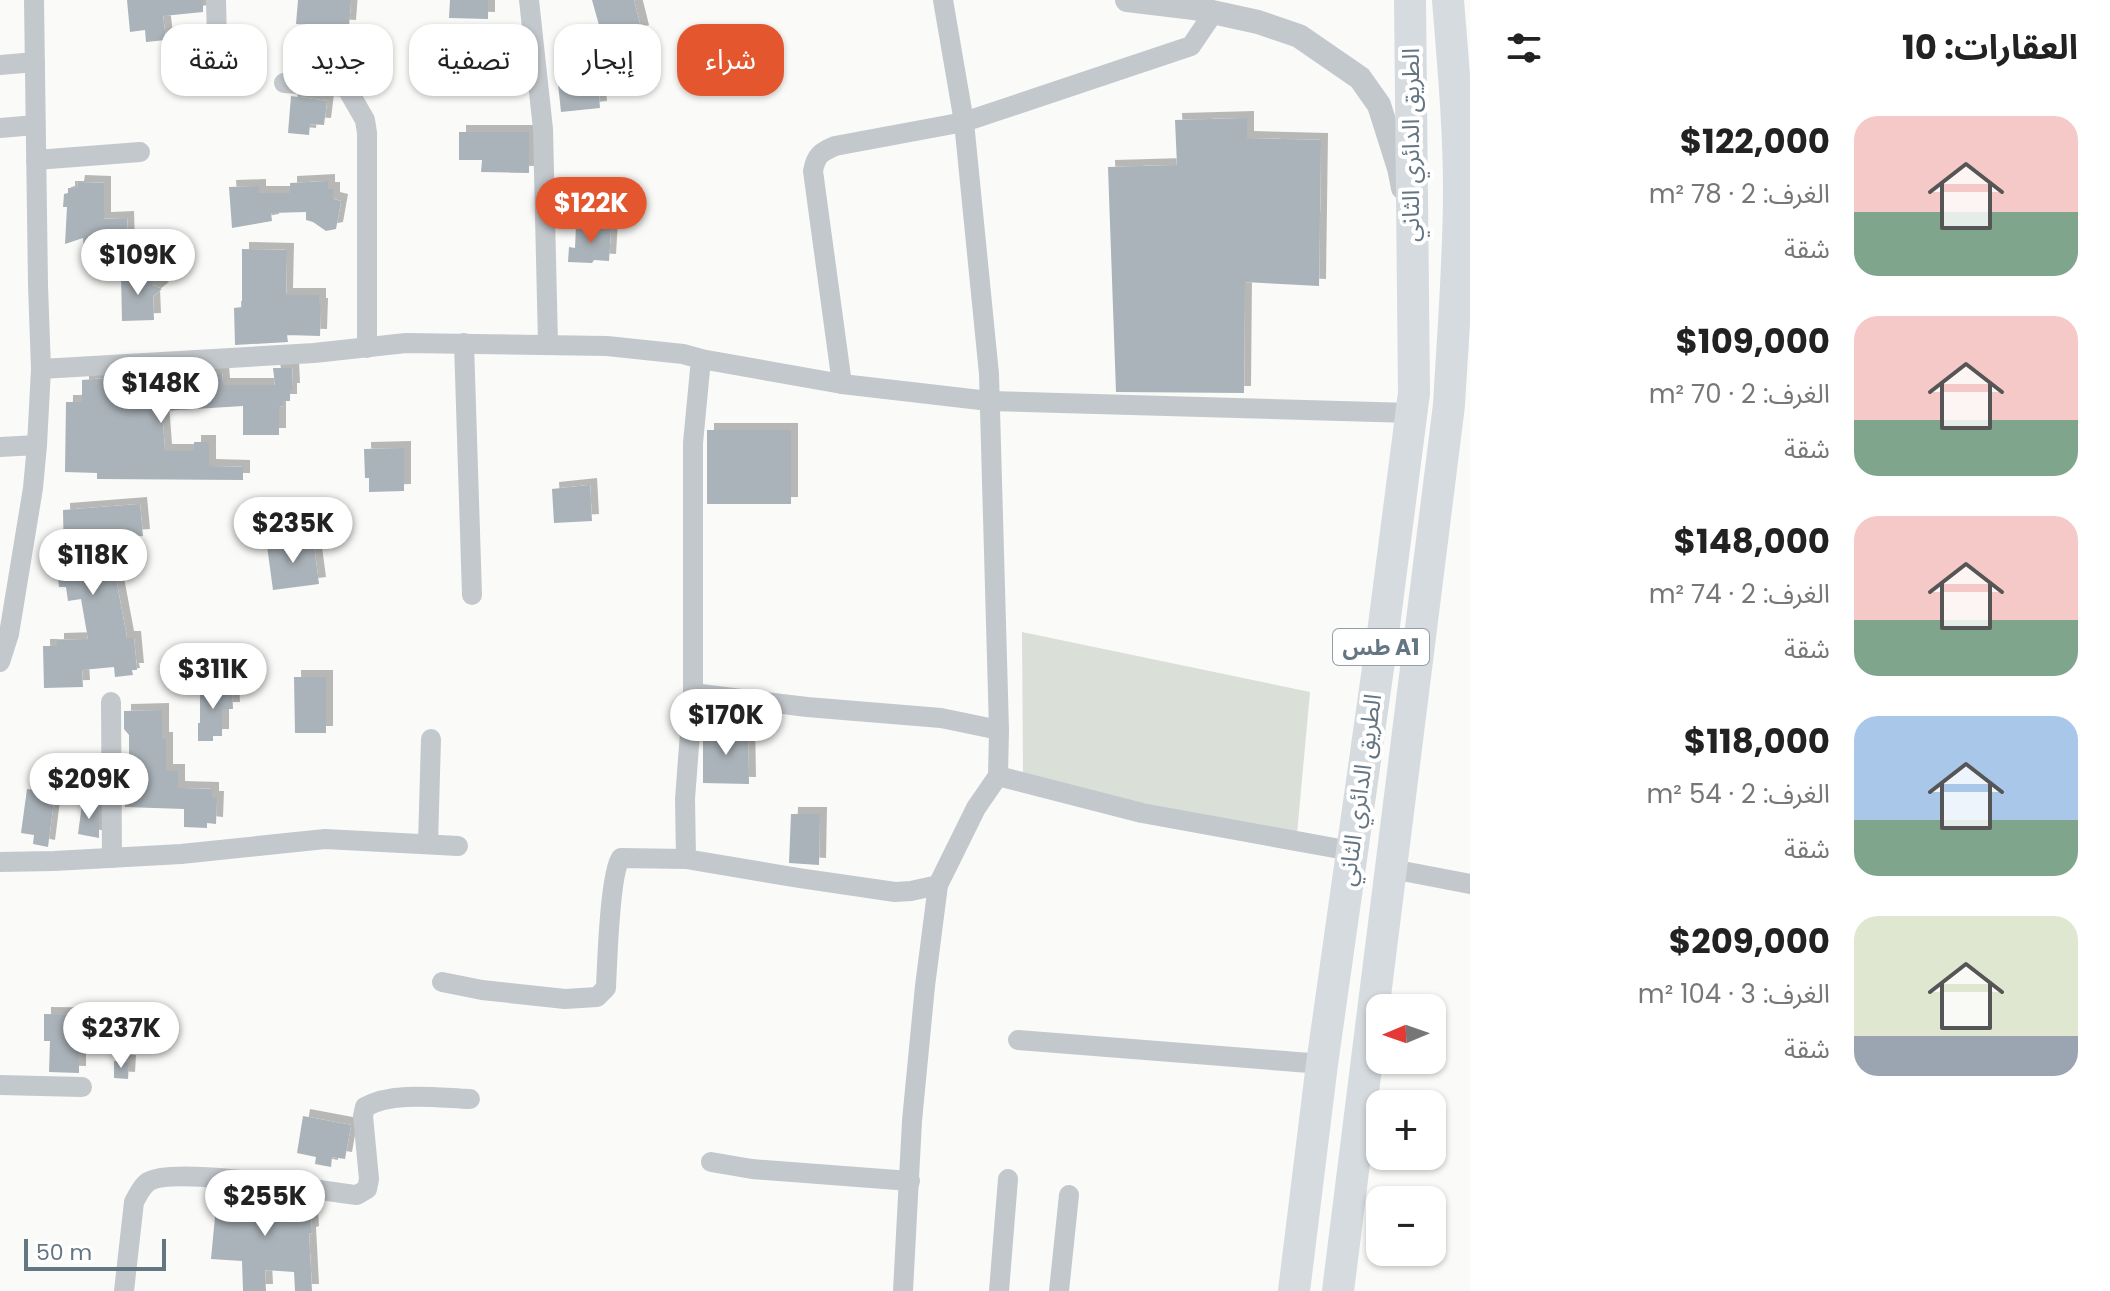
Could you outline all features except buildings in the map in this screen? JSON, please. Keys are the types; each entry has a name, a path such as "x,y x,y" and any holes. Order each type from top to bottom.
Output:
{"highway":[{"name":"الطريق الدائري الثاني","path":"1294,1291 1414,393 1410,0"},
{"name":"الطريق الدائري الثاني","path":"1338,1291 1449,405 1459,189 1448,0"}],"street":[{"path":"0,662 9,634 31,502 41,369 34,0"},
{"path":"216,0 217,24"},
{"path":"529,0 543,129 548,344"},
{"path":"903,1291 912,1121 938,885 976,808 998,776 987,358 964,122 943,0"},
{"path":"1127,0 1214,12 1258,22 1299,36 1360,78 1379,105 1399,168 1412,237"},
{"path":"842,384 813,171 815,160 823,151 835,146 964,122 1191,46 1214,12"},
{"path":"0,65 35,62"},
{"path":"351,96 365,120 367,133 367,348"},
{"path":"0,128 35,125"},
{"path":"36,160 140,152"},
{"path":"41,369 300,354 406,343 548,344 683,354 842,384 989,401 1411,413"},
{"path":"464,343 472,595"},
{"path":"686,859 685,799 693,693 693,443 701,359"},
{"path":"0,447 37,445"},
{"path":"693,693 807,707 941,718 999,730"},
{"path":"111,702 112,858"},
{"path":"428,844 431,739"},
{"path":"998,776 1142,813 1351,851"},
{"path":"0,862 181,854 325,839 458,846"},
{"path":"442,982 565,999 597,997 606,988 617,861 625,857 686,859 895,892 938,885"},
{"path":"1392,869 1470,884"},
{"path":"1018,1040 1322,1064"},
{"path":"0,1085 82,1087"},
{"path":"124,1291 134,1202 149,1180 215,1177 357,1195 367,1189 369,1179 363,1116 365,1107 374,1102 398,1098 470,1099"},
{"path":"711,1162 752,1169 910,1181"},
{"path":"999,1291 1008,1179"},
{"path":"1059,1291 1069,1195"}],"shaded area":[{"path":"1022,632 1310,692 1297,834 1031,781 1023,772"}]}
